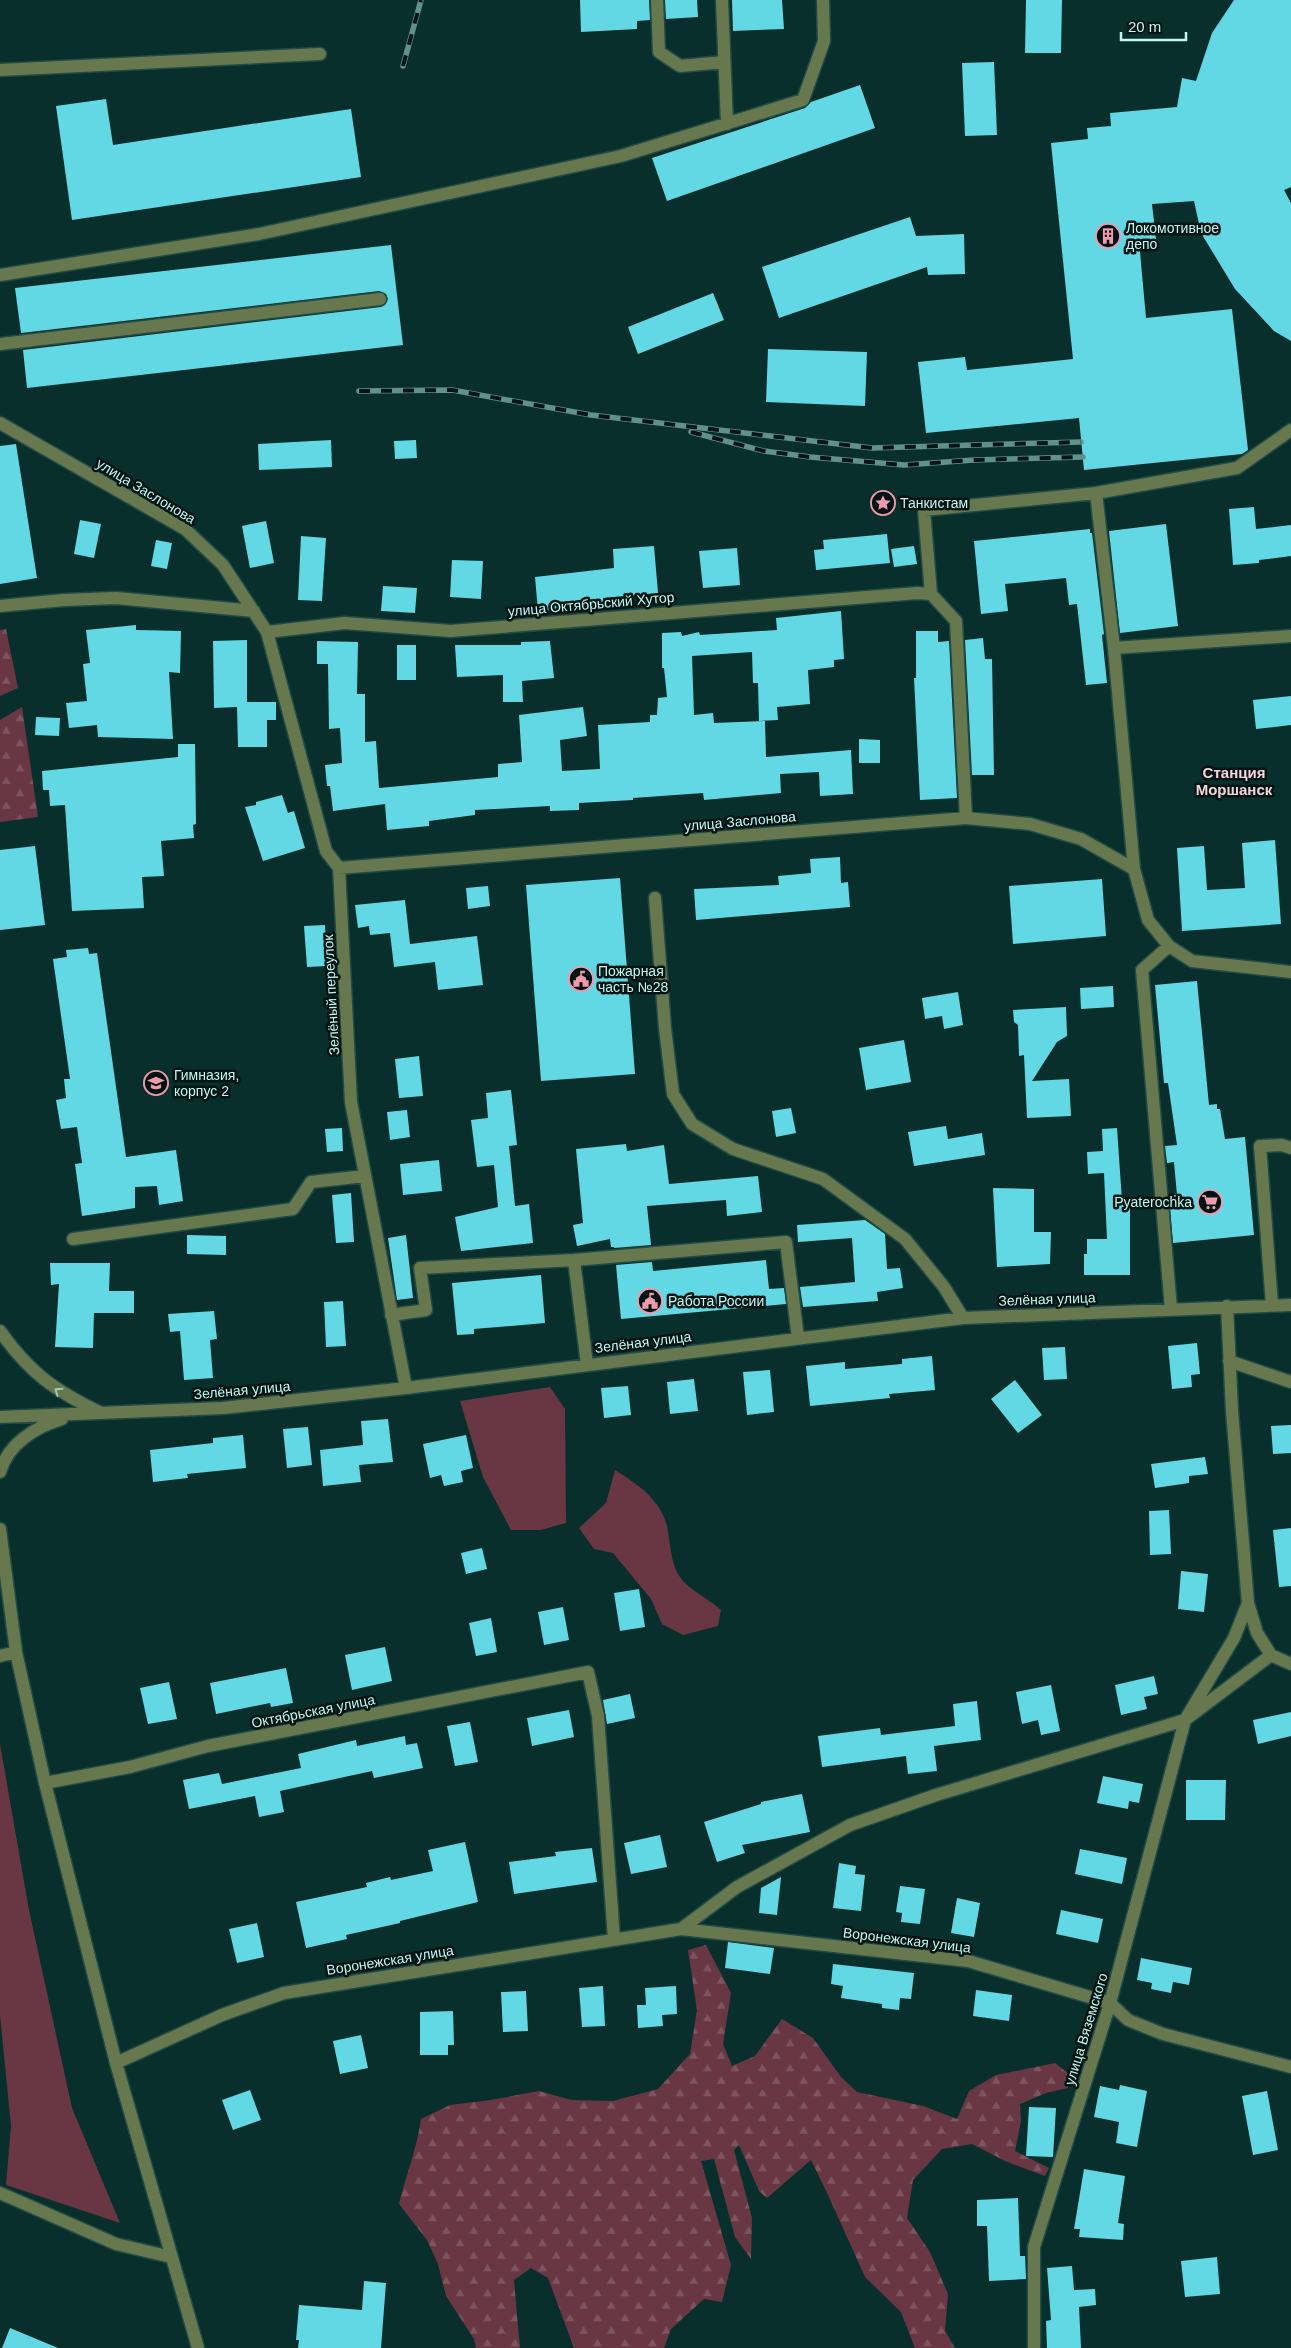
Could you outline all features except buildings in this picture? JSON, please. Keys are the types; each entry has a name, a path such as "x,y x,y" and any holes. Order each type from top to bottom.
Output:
{"street":[{"path":"657,0 659,52 680,66 724,62"},
{"path":"722,0 727,124"},
{"path":"0,275 259,234 620,156 802,100 824,41 823,0"},
{"path":"0,70 320,54"},
{"path":"0,344 380,299"},
{"name":"улица Заслонова","path":"0,423 184,529 223,565 254,611"},
{"path":"966,818 956,621 931,594 924,510 1096,493 1237,468 1291,430"},
{"path":"1096,493 1114,648 1134,869 1148,920 1169,946 1192,961 1291,972"},
{"name":"улица Октябрьский Хутор","path":"267,632 345,624 451,631 917,593 931,594"},
{"path":"0,606 64,600 116,598 254,611 267,632 326,851 339,868"},
{"path":"1114,648 1291,636"},
{"name":"улица Заслонова","path":"339,868 966,818 1030,824 1082,839 1134,869"},
{"name":"Зелёный переулок","path":"339,868 351,1102 406,1388"},
{"path":"655,898 665,1028 674,1094 692,1124 733,1149 823,1180 905,1239 944,1287 963,1318"},
{"path":"1169,946 1142,970 1171,1309"},
{"path":"1272,1305 1260,1146 1291,1148"},
{"path":"73,1239 294,1209 311,1182 365,1176"},
{"path":"391,1315 426,1310 420,1268 574,1260 786,1242 798,1338"},
{"path":"574,1260 587,1365"},
{"name":"Зелёная улица","path":"0,1417 224,1408 406,1388 963,1318 1227,1306 1291,1305"},
{"path":"1227,1306 1248,1603 1257,1633 1271,1655 1291,1664"},
{"path":"0,1331 36,1374 63,1394 102,1413"},
{"path":"1230,1362 1291,1382"},
{"path":"0,1472 3,1463 15,1446 32,1432 48,1423 76,1414"},
{"path":"0,1529 16,1652 45,1783 116,2063 198,2348"},
{"name":"улица Вяземского","path":"1034,2348 1034,2247 1110,2003 1185,1720 1234,1638 1248,1603"},
{"path":"0,1656 16,1652"},
{"path":"1185,1720 1271,1655"},
{"name":"Октябрьская улица","path":"45,1783 130,1767 208,1746 588,1672 598,1716 614,1939"},
{"name":"Воронежская улица","path":"681,1929 737,1887 850,1825 936,1795 1185,1720"},
{"name":"Воронежская улица","path":"116,2063 222,2015 284,1993 681,1929 968,1961 1110,2003 1128,2020 1162,2034 1291,2067"},
{"path":"0,2193 116,2244 170,2256"}],"green space":[{"path":"6,629 18,688 0,696 0,630"},
{"path":"22,707 38,817 0,822 0,720"},
{"path":"550,1387 565,1409 566,1523 541,1530 511,1530 483,1477 460,1401"},
{"path":"615,1470 641,1488 656,1503 666,1521 676,1571 688,1586 721,1610 718,1626 683,1635 662,1624 651,1599 613,1553 594,1549 579,1528 606,1503"},
{"path":"0,1744 29,1910 72,2108 120,2223 6,2185 11,2126 0,2015"},
{"path":"706,1945 731,1993 723,2044 732,2066 755,2056 782,2019 813,2038 841,2077 857,2092 923,2106 957,2119 969,2091 996,2075 1055,2063 1069,2074 1068,2088 1046,2093 1020,2104 1021,2121 1015,2151 1049,2168 1045,2176 1005,2161 972,2144 942,2149 913,2180 907,2218 930,2252 948,2294 945,2331 955,2348 915,2348 901,2312 865,2277 811,2160 767,2198 759,2191 739,2145 734,2150 752,2218 751,2259 735,2237 714,2159 701,2161 731,2265 722,2302 704,2299 671,2329 664,2348 574,2348 548,2278 531,2268 514,2280 520,2348 476,2348 474,2339 446,2296 438,2264 427,2240 399,2204 421,2119 450,2105 539,2091 571,2100 613,2101 658,2089 690,2054 697,2010 688,1950"}],"railway":[{"path":"403,66 421,0"},
{"path":"359,391 452,390 591,415 872,448 1081,442"},
{"path":"691,432 764,451 904,465 974,460 1083,457"}],"place":[{"name":"Локомотивное депо","path":"1108,236"},
{"name":"Танкистам","path":"883,503"},
{"name":"Пожарная часть №28","path":"581,979"},
{"name":"Гимназия, корпус 2","path":"156,1083"},
{"name":"Pyaterochka","path":"1210,1202"},
{"name":"Работа России","path":"650,1301"}],"district":[{"name":"Станция Моршанск","path":"1234,782"}]}
